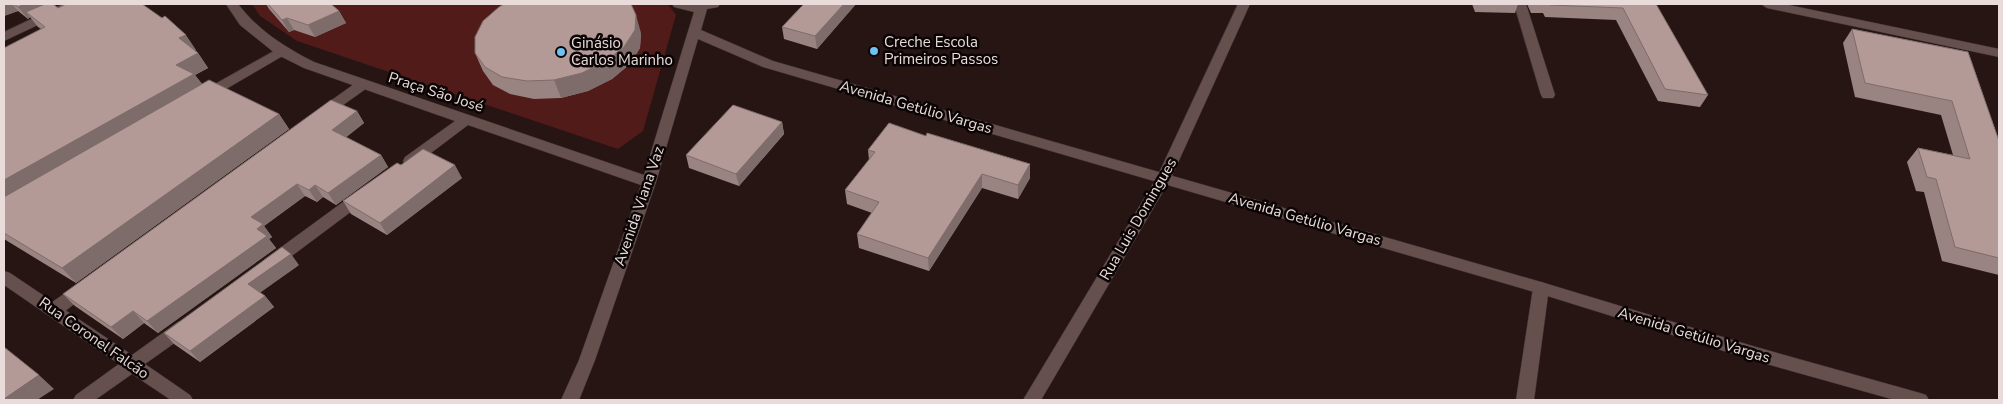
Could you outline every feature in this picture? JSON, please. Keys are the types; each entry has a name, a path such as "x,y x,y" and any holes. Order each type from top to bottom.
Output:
{"street":[{"path":"4,36 72,4"},
{"name":"Praça São José","path":"232,4 246,22 280,51 362,85 649,182"},
{"path":"678,4 684,7 707,6"},
{"name":"Rua Luis Domingues","path":"1032,400 1164,178 1244,4"},
{"path":"1520,4 1548,95"},
{"path":"1767,4 1999,53"},
{"name":"Avenida Viana Vaz","path":"570,400 576,392 649,182 694,32 707,6"},
{"name":"Avenida Getúlio Vargas","path":"694,32 768,64 1541,288 1756,354 1920,400"},
{"path":"188,105 280,51"},
{"path":"306,125 362,85"},
{"path":"395,172 467,119"},
{"path":"259,271 379,184"},
{"name":"Rua Coronel Falcão","path":"4,277 184,400"},
{"path":"54,310 94,281"},
{"path":"1525,400 1541,288"},
{"path":"82,400 195,318"}],"shaded area":[{"path":"252,4 668,4 676,15 643,131 618,149 297,41 260,16"}],"building":[{"path":"45,4 53,4 58,8 66,4 142,4 162,18 165,16 186,35 179,38 198,53 176,65 194,74 4,180 4,48 45,27 26,12"},
{"path":"268,4 331,4 339,11 308,25 287,18 282,20"},
{"name":"Ginásio Carlos Marinho","path":"504,4 631,4 636,15 635,30 624,47 606,61 582,73 554,80 527,81 502,77 485,67 475,53 475,37 483,21"},
{"path":"804,4 844,4 815,36 782,27"},
{"path":"1549,4 1656,4 1708,95 1665,89 1623,8"},
{"path":"1852,29 1968,52 1999,141 1999,258 1955,247 1936,179 1927,177 1918,148 1970,159 1952,101 1865,83"},
{"path":"209,80 279,114 62,268 4,233 4,197"},
{"path":"331,100 357,111 332,130 381,155 328,193 315,185 309,190 297,184 251,217 263,224 257,229 267,236 147,321 133,311 111,327 63,294"},
{"path":"733,105 782,122 736,174 686,155"},
{"path":"889,123 926,136 927,133 1030,164 1018,185 982,174 928,258 857,234 879,202 845,190 875,152 868,150"},
{"path":"423,149 455,165 380,223 343,201 397,163 401,165"},
{"path":"282,247 291,254 248,284 265,296 190,351 164,333"},
{"path":"4,347 39,375 4,399"}],"place":[{"name":"Creche Escola Primeiros Passos","path":"874,51"},
{"name":"Ginásio Carlos Marinho","path":"561,52"}]}
